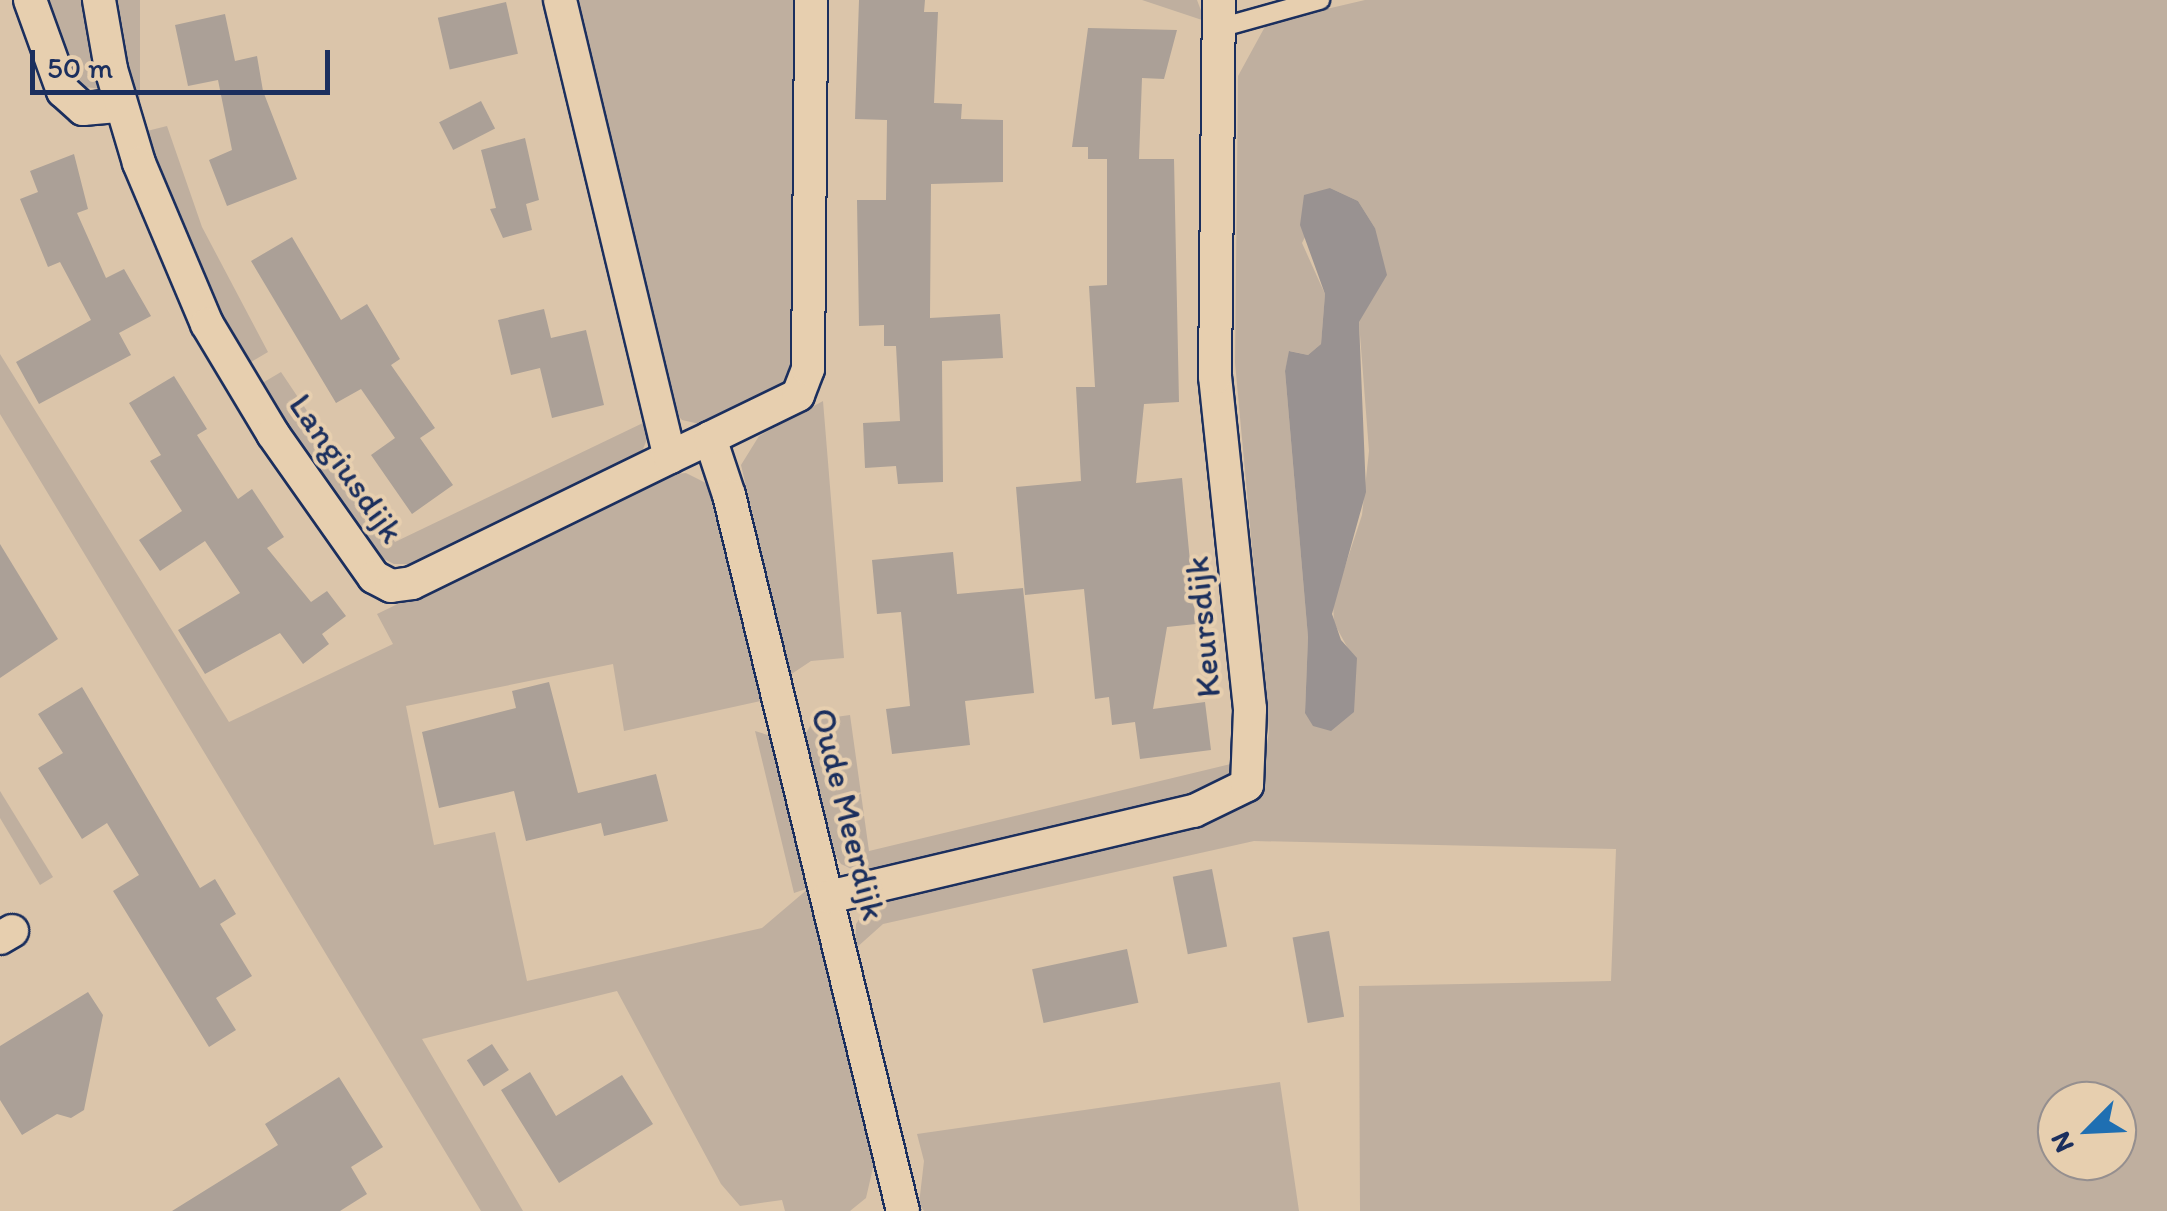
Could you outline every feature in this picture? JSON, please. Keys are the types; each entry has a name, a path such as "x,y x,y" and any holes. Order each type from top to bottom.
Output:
{"street":[{"path":"30,0 64,90 83,109 120,106"},
{"name":"Langiusdijk","path":"99,0 120,106 173,254 207,324 273,434 374,577 391,586 412,583 670,457"},
{"path":"560,0 670,457 798,395 808,369 811,0"},
{"name":"Keursdijk","path":"828,897 1194,811 1247,785 1253,745 1216,377 1221,14"},
{"name":"Oude Meerdijk","path":"710,438 828,897 903,1211"}],"lane":[{"name":"Keursdijk","path":"1221,14 1320,0"}],"shaded area":[{"path":"43,0 86,0 103,89 75,86"},
{"path":"114,0 140,0 140,101 114,101"},
{"path":"571,0 796,0 793,369 787,383 704,425 682,420 671,408"},
{"path":"1142,0 1197,0 1205,21"},
{"path":"1365,0 2167,0 2167,1211 1360,1211 1359,986 1611,981 1616,849 1254,841 883,924 855,949 856,924 870,903 1225,815 1260,794 1269,731 1235,363 1238,76 1267,23","holes":["1330,188 1358,201 1375,228 1359,322 1369,451 1362,515 1333,603 1334,623 1351,654 1305,713 1308,637 1285,371 1290,351 1308,355 1321,344 1325,294 1302,243"]},
{"path":"167,126 202,227 268,352 246,365 227,335 143,132"},
{"path":"1330,188 1358,201 1375,228 1387,275 1359,322 1366,492 1332,614 1341,640 1357,658 1354,712 1331,731 1313,726 1305,713 1308,637 1285,371 1289,351 1308,355 1321,344 1325,294 1300,225 1304,195"},
{"path":"0,354 229,722 393,644 377,614 665,475 686,473 704,482 712,490 765,700 624,731 613,664 406,706 434,845 495,832 527,981 762,928 809,888 794,893 755,731 774,737 875,1159 866,1198 850,1211 785,1211 782,1200 740,1206 721,1184 617,991 422,1039 523,1211 481,1211 0,414"},
{"path":"281,372 395,542 645,422 647,439 640,457 418,564 394,564 374,554 259,385"},
{"path":"823,401 844,658 811,661 790,675 741,465 759,436"},
{"path":"850,715 869,851 1239,762 1218,790 860,873 841,864 832,850 804,736 814,720"},
{"path":"0,791 53,877 40,885 0,818"},
{"path":"1280,1082 1299,1211 924,1211 919,1204 924,1161 917,1134"}],"building":[{"path":"859,0 925,0 924,12 938,12 934,103 962,104 961,119 1003,120 1003,182 931,184 930,318 1000,314 1003,358 942,361 943,482 898,484 896,466 865,468 863,423 900,421 896,346 884,346 884,325 859,326 857,200 886,200 887,120 855,119"},
{"path":"506,2 518,54 450,69 438,18"},
{"path":"225,14 235,61 257,56 263,91 297,179 227,206 209,160 232,150 218,80 188,86 175,25"},
{"path":"1088,28 1177,30 1164,79 1142,78 1139,159 1174,159 1179,402 1144,404 1136,483 1182,478 1196,624 1167,627 1153,709 1205,702 1211,750 1140,759 1135,722 1112,725 1109,697 1095,699 1084,589 1025,595 1016,487 1081,481 1076,387 1095,387 1089,286 1107,285 1107,159 1088,159 1088,147 1072,147"},
{"path":"481,101 495,129 453,150 439,122"},
{"path":"525,138 539,200 526,204 532,230 503,238 490,209 496,208 481,150"},
{"path":"74,154 88,209 77,213 106,278 124,269 151,316 119,333 131,355 39,404 16,362 91,320 60,262 48,267 20,199 38,192 30,171"},
{"path":"292,237 341,320 367,304 400,359 391,365 435,428 420,438 453,485 412,514 371,455 395,438 361,389 336,403 251,261"},
{"path":"544,309 551,338 586,330 604,405 552,418 540,368 511,375 498,320"},
{"path":"174,376 207,429 197,435 238,499 252,489 284,537 267,548 311,602 327,591 346,616 322,634 329,644 303,664 280,633 205,674 178,630 240,593 205,541 160,571 139,540 182,511 150,461 161,455 129,403"},
{"path":"0,544 58,639 0,678"},
{"path":"953,552 957,594 1023,588 1034,693 965,701 970,745 892,754 886,709 910,706 901,612 877,614 872,560"},
{"path":"549,682 578,793 656,774 668,821 604,836 601,823 526,841 514,791 439,808 422,732 516,708 512,691"},
{"path":"82,687 200,888 215,879 236,914 220,924 252,976 216,998 236,1030 209,1047 113,891 139,875 107,823 82,839 38,768 63,753 38,714"},
{"path":"1212,869 1227,947 1188,954 1173,877"},
{"path":"1329,931 1344,1017 1308,1023 1293,937"},
{"path":"1127,949 1138,1003 1044,1023 1032,969"},
{"path":"88,992 103,1015 84,1110 71,1118 57,1114 22,1135 0,1100 0,1046"},
{"path":"492,1044 509,1070 484,1086 467,1060"},
{"path":"530,1072 556,1116 622,1075 653,1124 559,1183 501,1090"},
{"path":"339,1077 383,1147 351,1167 367,1194 340,1211 172,1211 278,1145 265,1124"}]}
